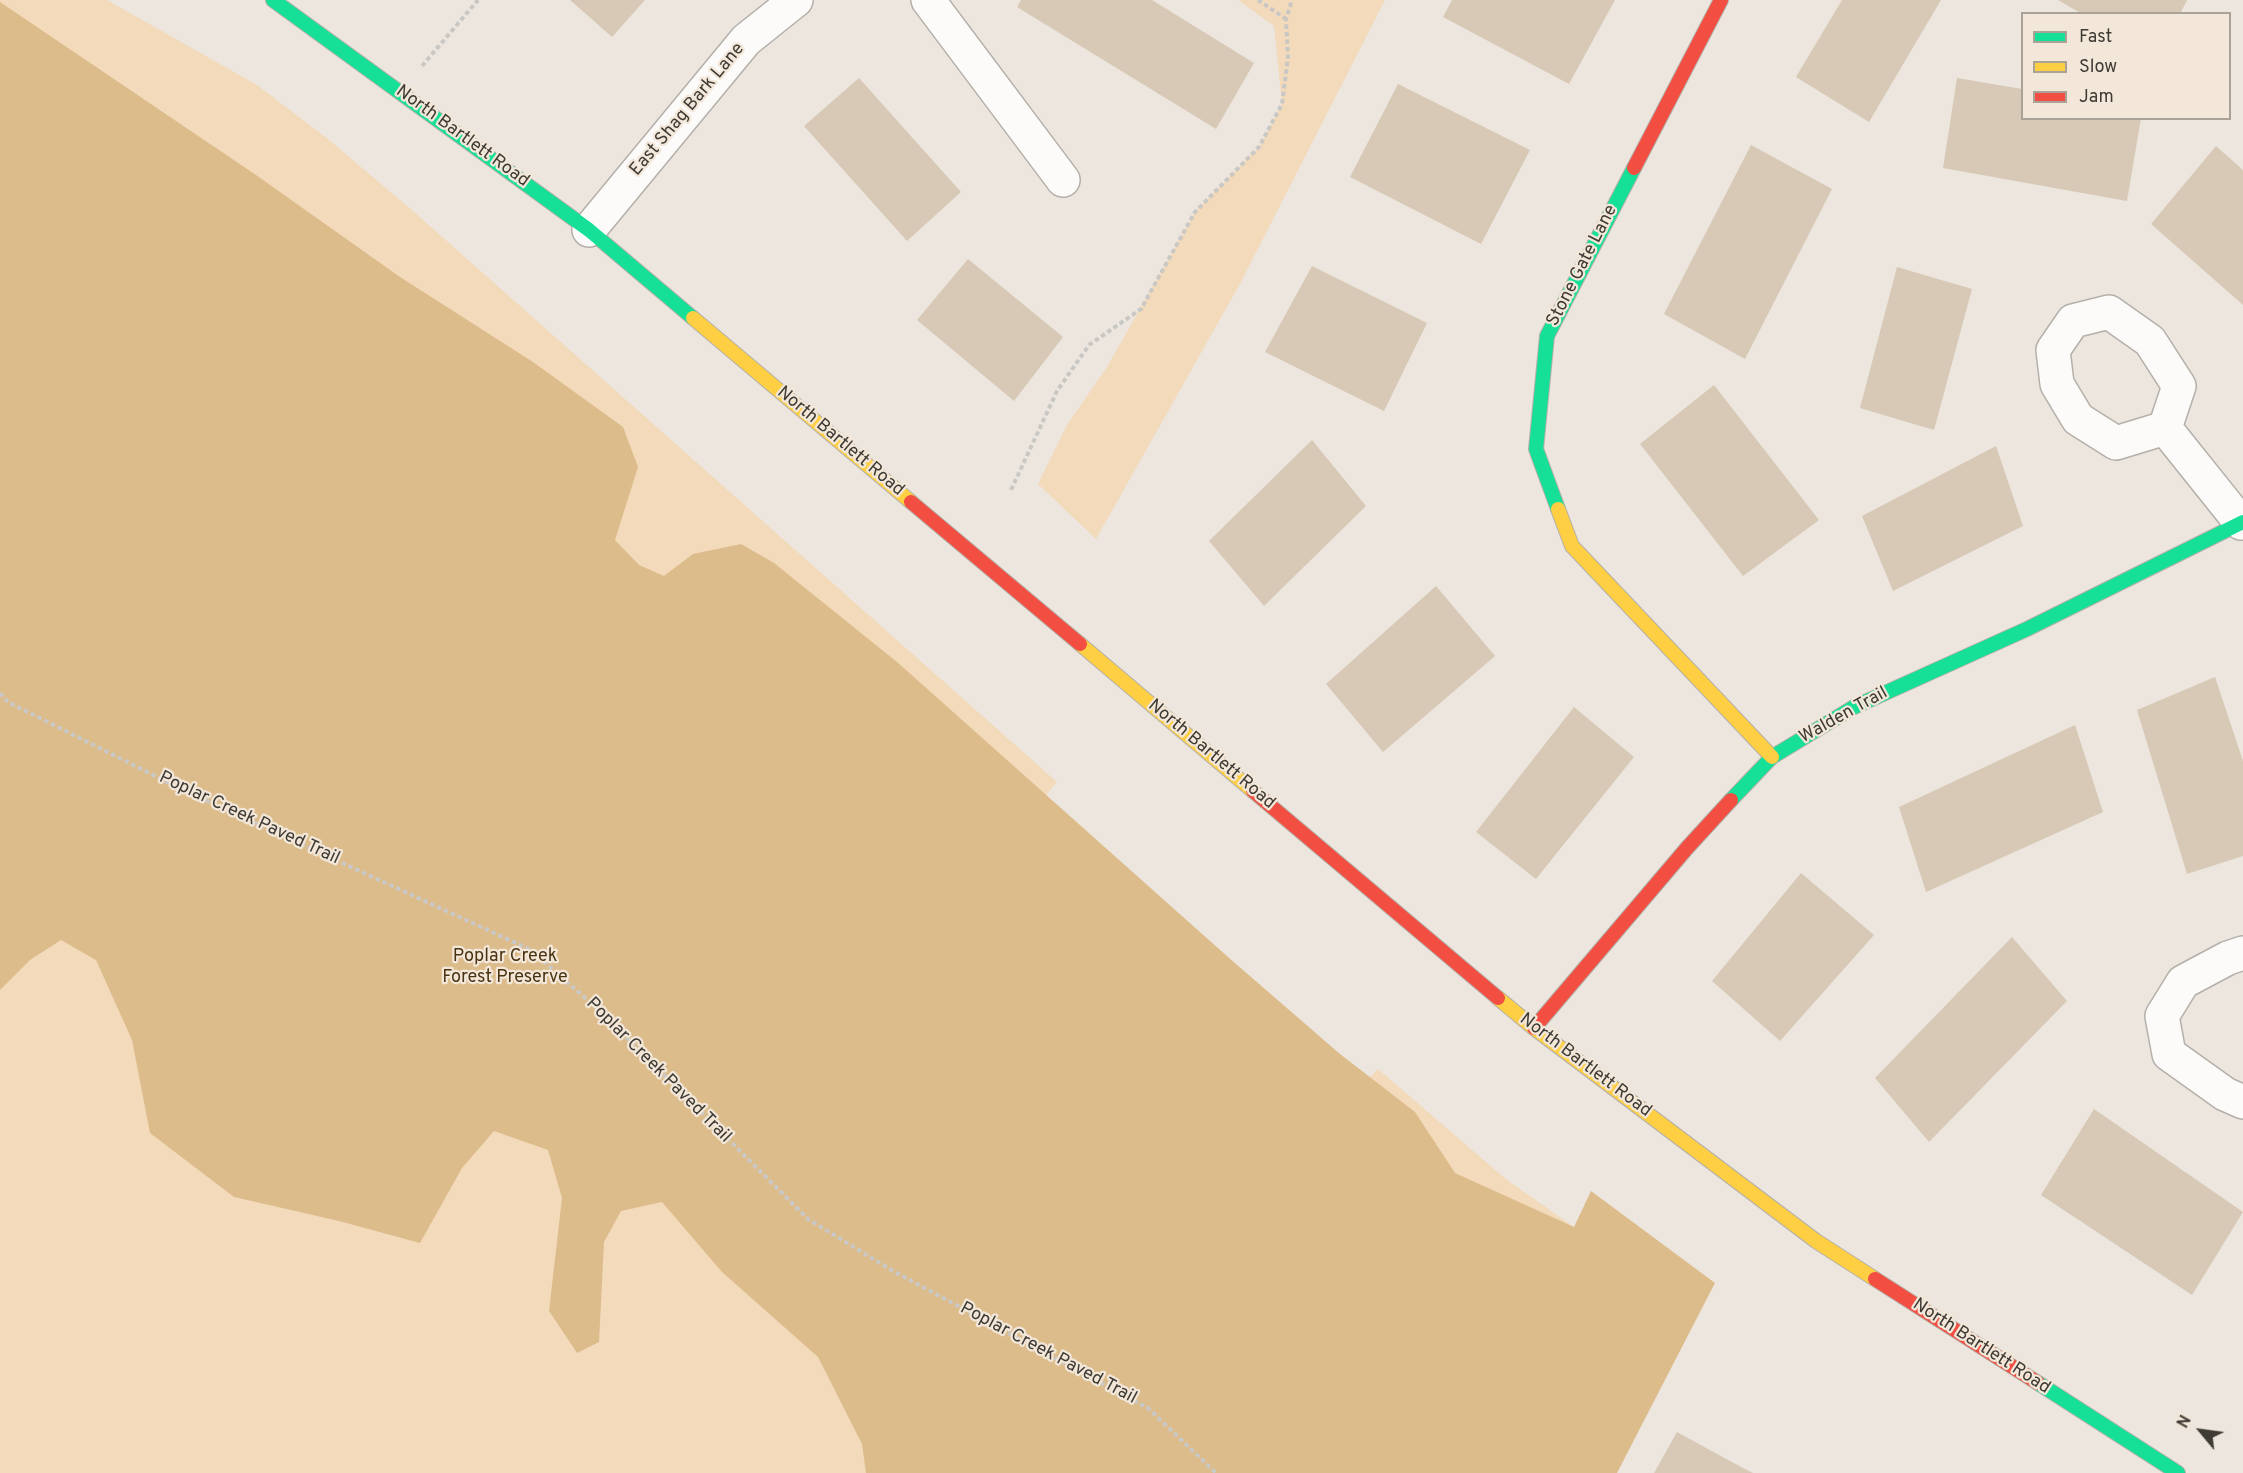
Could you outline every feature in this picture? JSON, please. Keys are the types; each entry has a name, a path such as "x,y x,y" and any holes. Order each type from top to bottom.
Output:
{"street":[{"name":"North Bartlett Road","path":"273,0 589,230 1534,1028 1816,1241 2178,1473"},
{"name":"East Shag Bark Lane","path":"589,230 746,40 796,0"},
{"path":"928,0 1063,180"},
{"name":"Stone Gate Lane","path":"1720,0 1547,336 1536,449 1572,546 1772,757"},
{"path":"2165,428 2242,524"},
{"name":"Walden Trail","path":"1534,1028 1687,848 1772,757 1854,707 2027,629 2242,524"},
{"path":"2243,953 2228,958 2183,982 2162,1016 2169,1054 2225,1094 2243,1102"}],"path":[{"path":"400,92 478,0"},
{"path":"1258,0 1286,20"},
{"path":"1011,490 1057,391 1089,345 1140,309 1195,212 1259,147 1282,104 1288,57 1286,20 1292,0"},
{"name":"Poplar Creek Paved Trail","path":"0,693 8,702 173,784 531,950 602,1013 808,1219 893,1271 1148,1408 1216,1473"}],"green space":[{"name":"Poplar Creek Forest Preserve","path":"0,0 107,0 257,85 328,139 413,211 1057,782 1046,795 1366,1081 1378,1069 1507,1180 1574,1227 1440,1473 0,1473"},
{"path":"1238,0 1385,0 1241,282 1096,539 1038,484 1067,425 1107,367 1195,212 1259,147 1282,104 1274,26"},
{"name":"Poplar Creek Forest Preserve","path":"0,2 256,175 400,277 533,362 623,427 638,467 615,540 639,565 664,576 693,554 741,544 774,563 897,662 1228,957 1340,1054 1415,1112 1455,1173 1574,1227 1591,1191 1715,1283 1617,1473 866,1473 862,1444 818,1357 722,1272 662,1202 621,1211 604,1242 599,1342 577,1353 549,1311 562,1198 548,1150 494,1131 462,1168 420,1243 339,1221 234,1197 150,1133 132,1040 96,960 61,940 30,960 0,990"}],"building":[{"path":"570,0 645,0 612,37"},
{"path":"1021,0 1152,0 1254,63 1216,129 1017,7"},
{"path":"1452,0 1615,0 1569,84 1443,17"},
{"path":"1842,0 1941,0 1869,122 1796,77"},
{"path":"2058,0 2187,0 2181,12 2079,12"},
{"path":"859,78 961,192 907,241 804,126"},
{"path":"1957,78 2021,89 2021,120 2141,120 2127,201 1943,168"},
{"path":"1398,84 1530,150 1481,244 1350,177"},
{"path":"1751,145 1832,189 1745,359 1664,314"},
{"path":"2216,146 2243,170 2243,305 2151,224"},
{"path":"968,259 1063,337 1014,401 917,320"},
{"path":"1312,266 1427,323 1384,411 1265,352"},
{"path":"1897,267 1972,289 1934,430 1860,408"},
{"path":"1714,385 1819,520 1743,576 1640,444"},
{"path":"1312,440 1366,506 1264,606 1209,541"},
{"path":"1996,446 2023,526 1893,591 1862,516"},
{"path":"1436,586 1495,656 1383,752 1326,684"},
{"path":"2215,677 2243,761 2243,856 2187,874 2137,710"},
{"path":"1574,707 1634,757 1536,879 1476,832"},
{"path":"2075,725 2103,812 1926,892 1899,807"},
{"path":"1801,873 1874,935 1780,1041 1712,981"},
{"path":"2012,937 2067,1001 1929,1142 1875,1078"},
{"path":"2094,1109 2243,1212 2192,1295 2041,1195"},
{"path":"1677,1432 1741,1467 1753,1473 1654,1473"}],"traffic: fast":[{"path":"273,0 589,230 693,318"},
{"path":"1558,509 1536,449 1547,336 1634,168"},
{"path":"1731,800 1772,757 1854,707 2027,629 2243,522"},
{"path":"2038,1383 2178,1473"}],"traffic: slow":[{"path":"693,318 911,502"},
{"path":"1558,509 1572,546 1772,757"},
{"path":"1080,644 1253,791"},
{"path":"1498,998 1534,1028 1816,1241 1875,1279"}],"traffic: jam":[{"path":"1634,168 1721,0"},
{"path":"911,502 1080,644"},
{"path":"1253,791 1498,998"},
{"path":"1534,1028 1687,848 1731,800"},
{"path":"1875,1279 2038,1383"}]}
